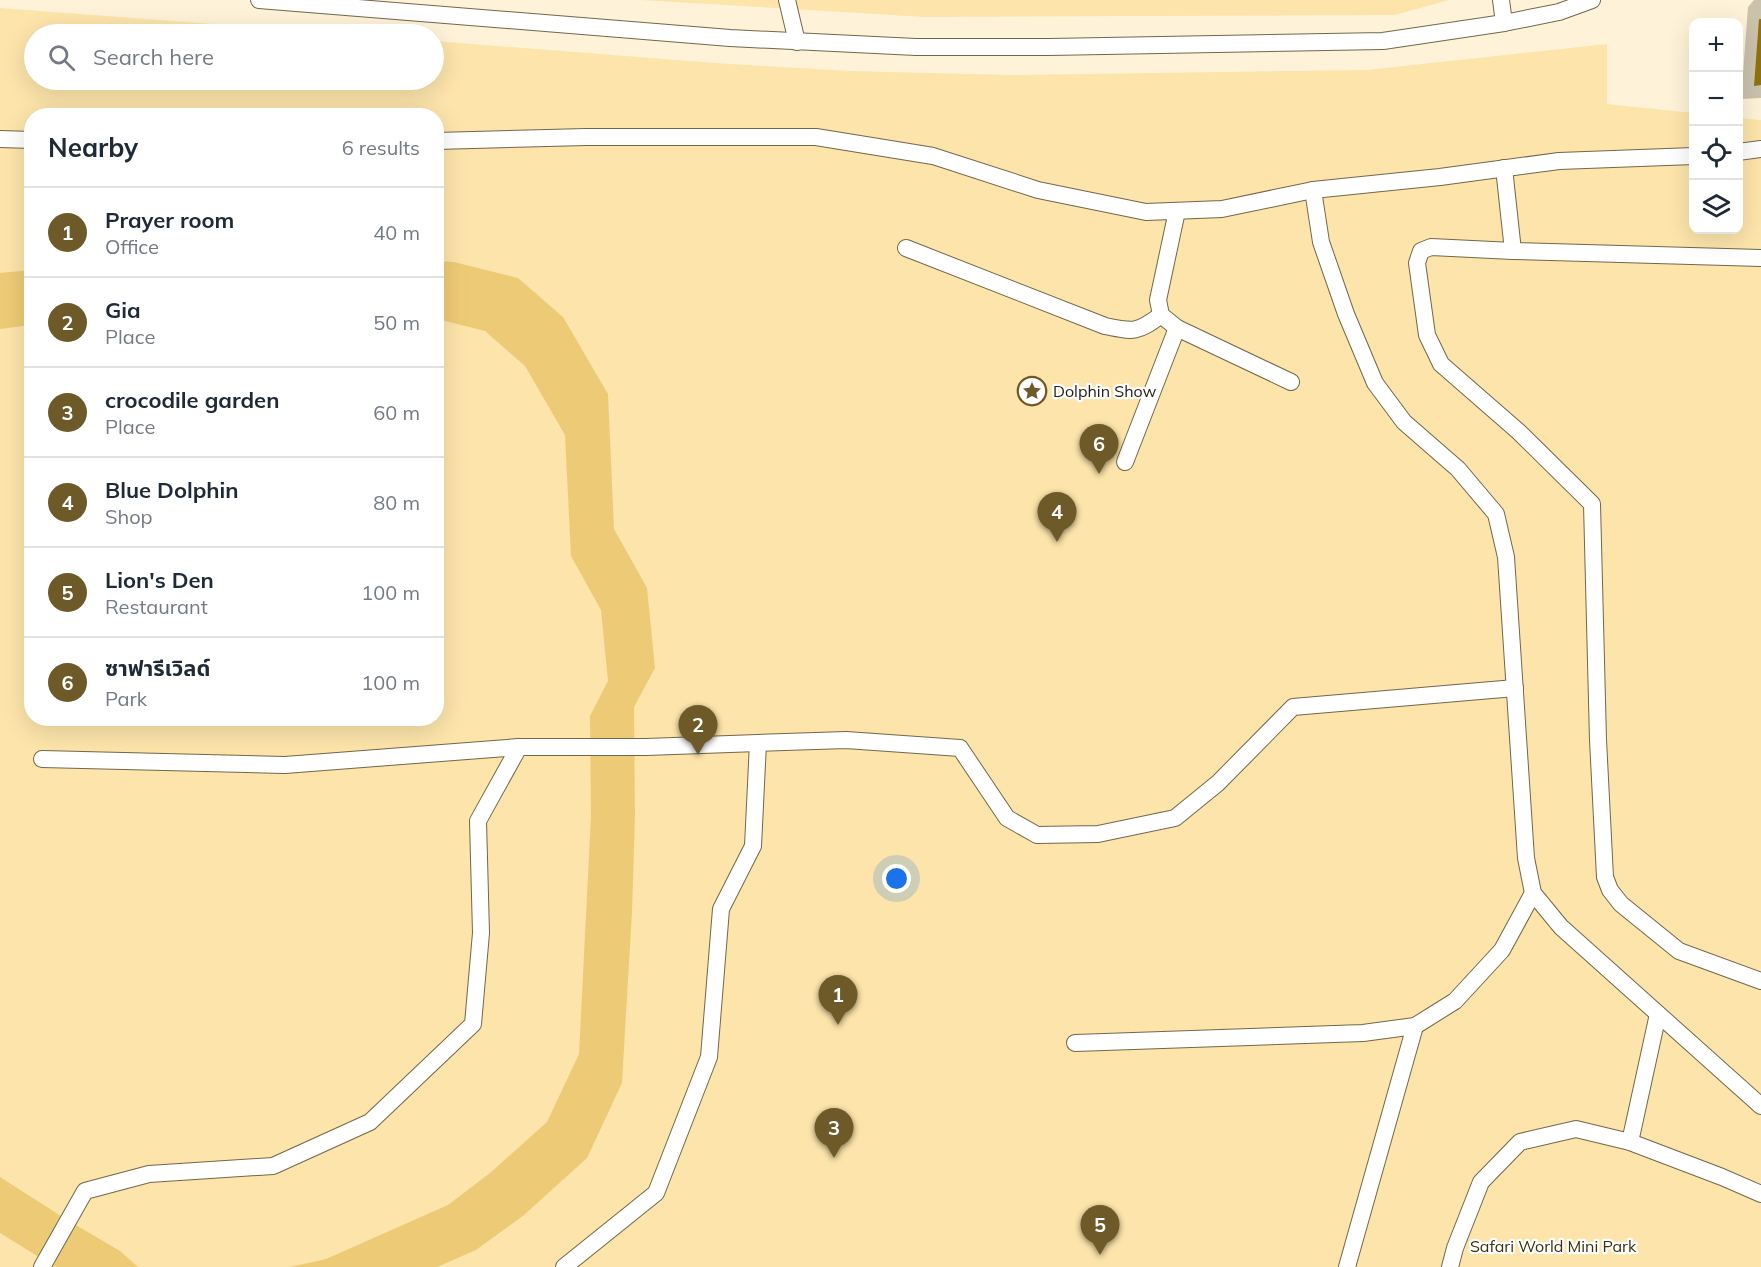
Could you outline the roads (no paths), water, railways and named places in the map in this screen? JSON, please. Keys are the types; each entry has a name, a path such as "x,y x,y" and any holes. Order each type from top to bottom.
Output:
{"lane":[{"path":"259,0 797,42 1049,47 1383,41 1559,12 1592,0"},
{"path":"787,0 797,42"},
{"path":"1501,0 1504,22"},
{"path":"444,141 586,137 816,137 933,156 1038,190 1146,212 1222,209 1313,190 1440,177 1559,161 1689,156"},
{"path":"0,139 24,140"},
{"path":"1743,151 1761,149"},
{"path":"1504,168 1514,251"},
{"path":"1313,190 1321,242 1346,314 1375,383 1404,422 1458,469 1496,514 1506,557 1526,858 1533,893 1561,927 1761,1106"},
{"path":"1177,211 1158,300 1161,315 1177,328 1292,382"},
{"path":"1761,258 1431,247 1421,251 1417,263 1427,335 1441,364 1519,432 1592,504 1598,740 1605,877 1610,890 1621,904 1679,951 1761,981"},
{"path":"906,248 1105,326 1125,330 1143,329 1161,315"},
{"path":"1125,462 1177,328"},
{"path":"42,759 285,765 519,747 646,747 846,740 960,747 1007,818 1037,835 1098,834 1175,818 1218,783 1293,707 1515,688"},
{"path":"564,1267 656,1193 708,1057 722,909 753,846 758,743"},
{"path":"42,1267 85,1191 149,1174 273,1166 370,1122 473,1024 481,933 478,822 519,747"},
{"path":"1075,1043 1363,1033 1415,1026 1455,1001 1502,950 1533,893"},
{"path":"1630,1142 1658,1014"},
{"path":"1347,1267 1415,1026"},
{"path":"1450,1267 1455,1248 1481,1182 1520,1142 1576,1129 1630,1142 1761,1194"}],"place":[{"name":"Dolphin Show","path":"1032,391"},
{"name":"ซาฟารีเวิลด์","path":"1099,474"},
{"name":"Blue Dolphin","path":"1057,542"},
{"name":"Gia","path":"698,755"},
{"name":"Prayer room","path":"838,1025"},
{"name":"crocodile garden","path":"834,1158"},
{"name":"Lion's Den","path":"1100,1255"}],"park label":[{"name":"Safari World Mini Park","path":"1553,1246"}]}
